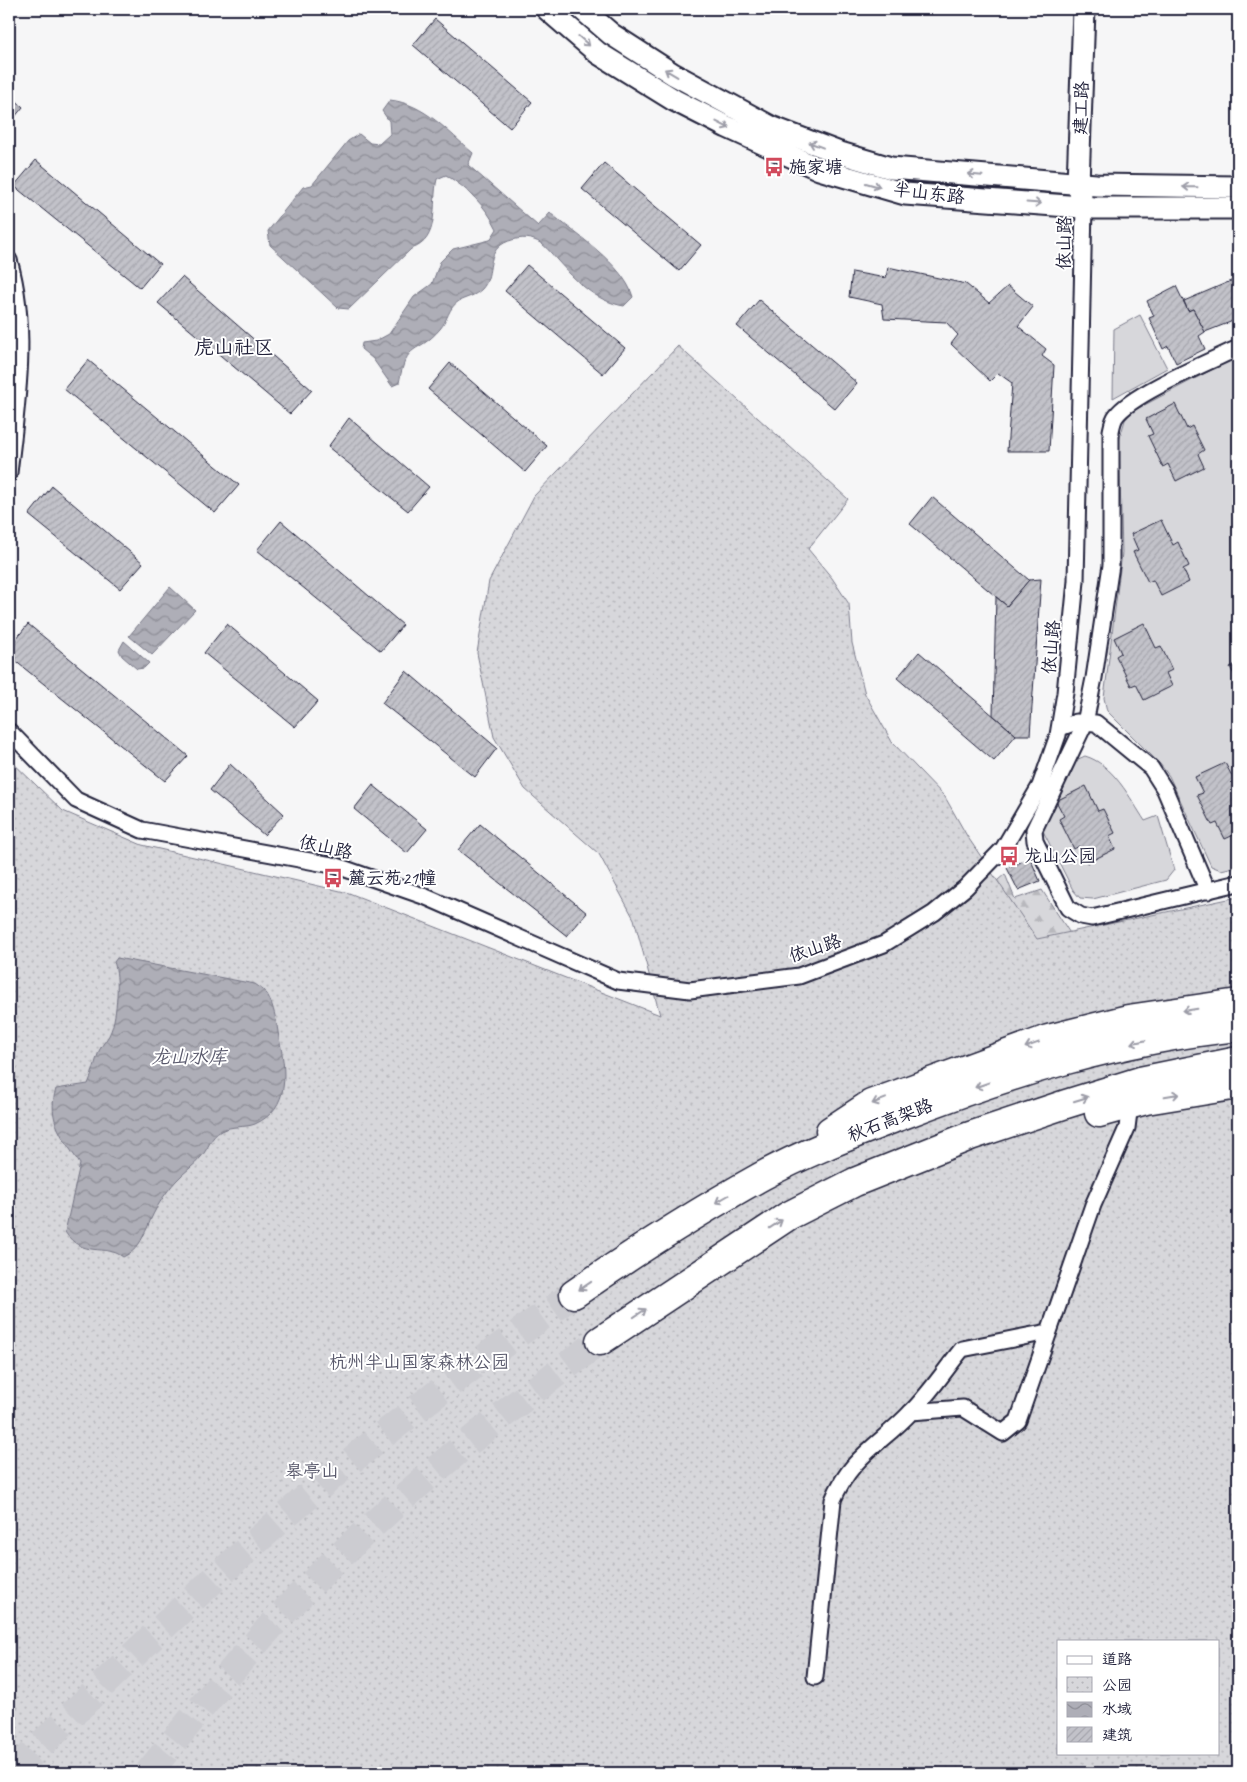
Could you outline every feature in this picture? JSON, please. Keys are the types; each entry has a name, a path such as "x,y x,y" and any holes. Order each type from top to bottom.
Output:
{"highway":[{"path":"764,1175 872,1104 1005,1054 1048,1039 1128,1020 1238,1003"},
{"name":"秋石高架路","path":"574,1294 670,1229 764,1175 839,1140 954,1095 1037,1066 1169,1035 1238,1027"},
{"path":"600,1341 788,1216 855,1182 970,1136 1066,1104 1140,1081 1238,1061"},
{"path":"855,1182 976,1154 1051,1126 1130,1104 1238,1085"}],"main road":[{"name":"半山东路","path":"547,9 598,52 674,100 727,127 819,169 905,194 1084,206 1238,208"},
{"name":"半山东路","path":"582,9 611,34 673,74 771,127 837,152 891,168 1078,184 1238,187"},
{"name":"建工路","path":"1084,9 1078,184 1084,206"}],"street":[{"name":"依山路","path":"9,730 76,800 142,830 337,866 426,897 618,981 690,990 799,976 884,944 934,913 965,888 1003,849 1040,786 1060,728 1066,693 1076,581 1084,206"},
{"path":"9,260 16,285 20,353 9,473"},
{"path":"1238,348 1128,403 1116,417 1111,430 1111,565 1094,678 1085,723 1034,830 1035,841 1068,908 1081,916 1092,918 1238,884"},
{"path":"1060,728 1076,722 1096,723 1151,768 1165,790 1208,891"},
{"path":"911,1412 963,1408 1003,1433 1018,1420 1093,1205 1127,1128 1130,1104"},
{"path":"815,1677 834,1500 842,1480 859,1458 911,1412 962,1349 1048,1332"}],"green space":[{"path":"1140,315 1167,368 1113,398 1114,329"},
{"name":"杭州半山国家森林公园","path":"678,346 848,499 808,549 832,578 849,604 852,643 865,694 892,742 945,797 967,836 1037,939 1238,897 1238,1773 9,1773 9,759 63,811 142,845 349,893 660,1015 634,919 599,854 525,789 494,737 477,653 489,581 534,496"},
{"path":"1238,356 1238,866 1221,870 1211,866 1169,776 1160,764 1107,711 1104,698 1122,553 1119,441 1125,420 1133,411"},
{"path":"1085,756 1104,766 1112,774 1127,792 1145,821 1158,816 1174,870 1166,880 1093,899 1080,898 1073,890 1043,831 1076,760"},
{"path":"1005,874 1015,899 1042,890 1075,941 1022,967 990,887"}],"water":[{"path":"390,100 414,107 445,128 473,153 468,165 538,226 550,213 585,240 620,273 633,297 624,306 604,300 579,282 541,243 527,238 508,241 501,245 493,255 488,278 482,289 455,304 440,329 409,354 402,369 399,383 392,386 373,359 361,349 362,343 376,341 389,334 414,297 432,284 440,262 453,249 490,240 497,229 482,205 462,186 446,175 437,179 433,220 427,238 411,249 349,309 338,308 270,245 268,231 303,187 312,185 348,141 359,134 370,143 379,144 390,134 389,121 382,111"},
{"path":"170,587 195,610 152,655 129,636"},
{"path":"124,641 149,663 144,668 137,669 122,656 119,650"},
{"name":"龙山水库","path":"117,958 255,984 267,994 273,1009 284,1075 280,1098 275,1108 267,1117 255,1124 225,1129 217,1133 204,1154 176,1181 164,1196 138,1244 123,1257 109,1251 79,1245 65,1232 80,1164 58,1129 53,1111 56,1089 88,1084 99,1051 110,1034 116,1006 117,977 114,962"}],"building":[{"path":"435,19 532,102 510,128 413,45"},
{"path":"9,94 23,107 9,124"},
{"path":"36,160 160,264 140,288 14,186"},
{"path":"604,163 701,245 679,271 582,189"},
{"path":"527,265 625,348 603,374 505,291"},
{"path":"888,267 966,284 989,303 1008,286 1033,307 1018,326 1046,349 1042,356 1054,365 1049,451 1007,451 1012,383 998,373 990,381 951,344 958,335 946,322 884,319 882,304 849,297 852,272 886,278"},
{"path":"182,277 312,390 290,414 158,303"},
{"path":"1238,278 1238,319 1205,332 1193,309 1188,311 1184,301"},
{"path":"1176,286 1188,311 1193,309 1205,332 1199,336 1205,349 1176,363 1168,346 1163,349 1149,318 1154,316 1147,301"},
{"path":"759,300 857,383 835,409 737,326"},
{"path":"88,360 239,485 215,513 64,389"},
{"path":"450,363 547,446 525,472 428,389"},
{"path":"1175,404 1187,429 1192,426 1204,450 1198,454 1204,467 1176,481 1168,464 1163,467 1148,436 1153,434 1146,419"},
{"path":"349,418 429,487 408,511 328,447"},
{"path":"52,486 143,563 120,589 29,515"},
{"path":"932,497 1029,580 1007,606 910,524"},
{"path":"1161,520 1173,545 1178,542 1189,566 1183,569 1189,582 1161,596 1153,580 1148,582 1133,552 1138,550 1131,534"},
{"path":"281,521 403,625 381,651 257,550"},
{"path":"1041,579 1030,735 1016,735 993,715 996,597 1007,606 1029,580"},
{"path":"1144,623 1156,648 1161,646 1172,670 1166,673 1172,686 1144,700 1136,684 1131,686 1116,656 1121,653 1114,638"},
{"path":"28,624 188,756 165,781 9,656 9,648"},
{"path":"227,624 318,701 295,727 204,653"},
{"path":"919,652 1016,735 994,761 897,678"},
{"path":"1238,663 1238,682 1230,667"},
{"path":"406,671 497,748 475,777 382,703"},
{"path":"1238,682 1238,697 1232,685"},
{"path":"1225,763 1238,787 1238,833 1225,839 1217,823 1212,825 1197,795 1203,793 1195,777"},
{"path":"230,764 284,814 264,835 210,790"},
{"path":"373,785 427,829 407,853 354,809"},
{"path":"1086,786 1098,811 1103,809 1115,833 1109,836 1115,849 1087,863 1079,846 1074,849 1059,819 1064,816 1056,801"},
{"path":"480,824 587,913 567,936 458,850"},
{"path":"1030,858 1040,881 1018,890 1007,868"}],"tunnel":[{"path":"12,1773 170,1620 304,1500 417,1409 495,1350 574,1294"},
{"path":"148,1773 272,1625 349,1548 388,1511 471,1440 600,1341"}],"place":[{"name":"施家塘","path":"774,167"},
{"name":"龙山公园","path":"1009,856"},
{"name":"麓云苑21幢","path":"333,878"}],"district":[{"name":"虎山社区","path":"234,347"}],"park label":[{"name":"皋亭山","path":"312,1471"}]}
